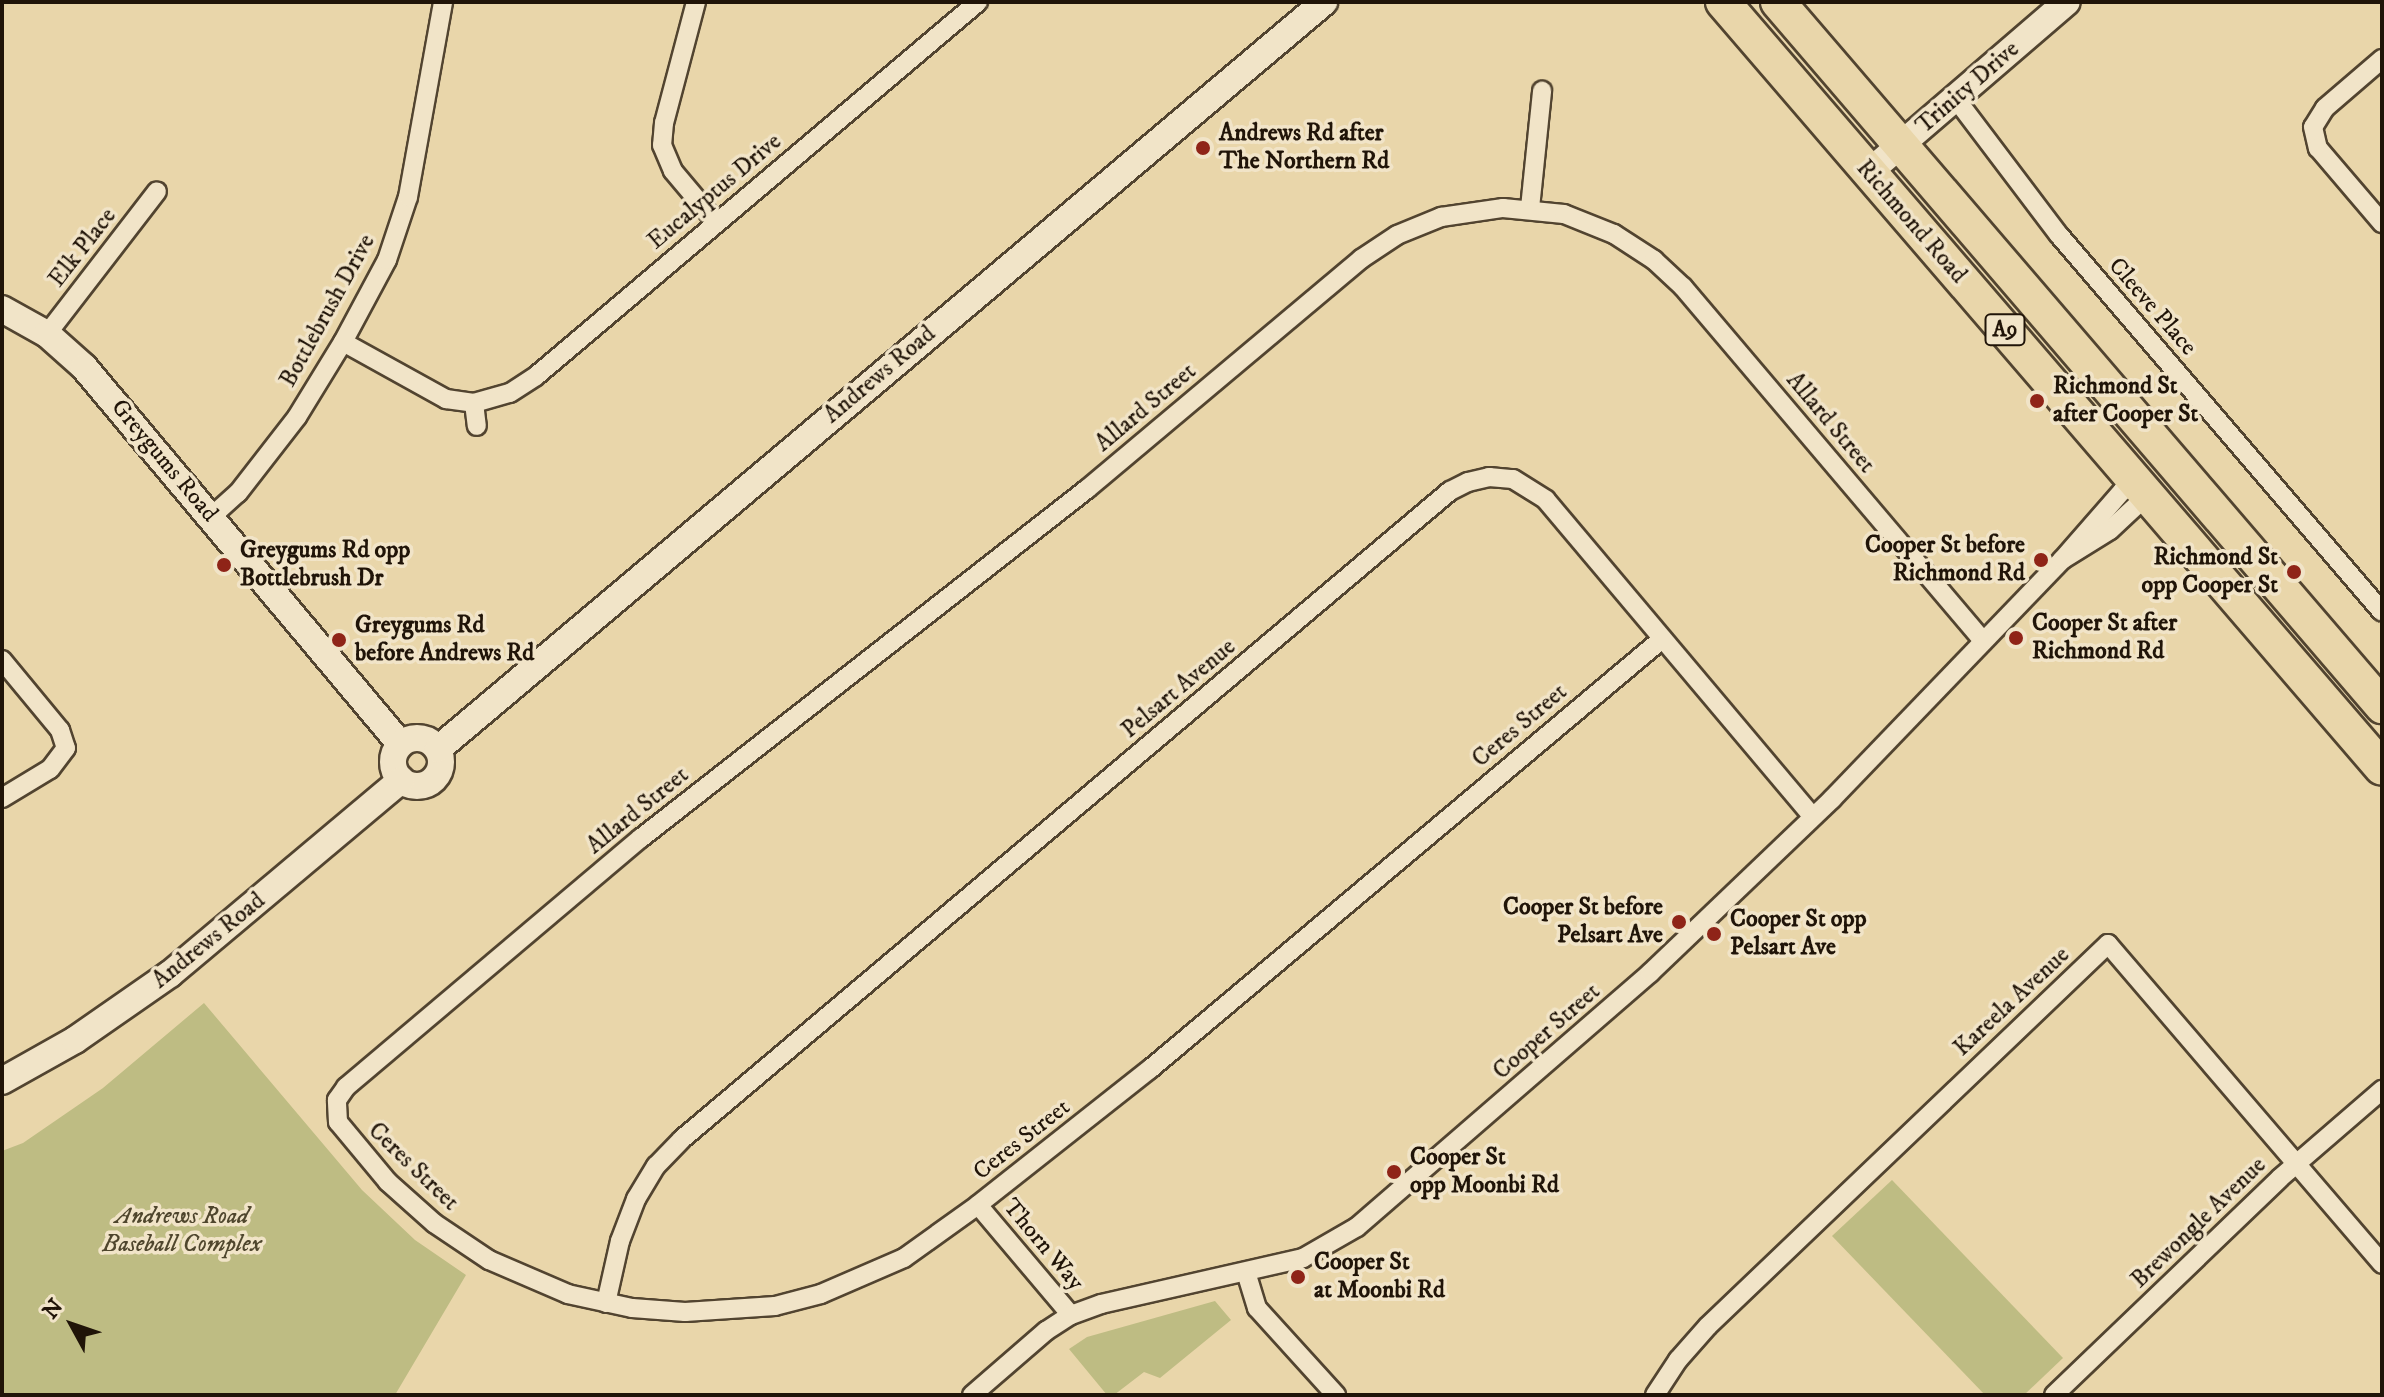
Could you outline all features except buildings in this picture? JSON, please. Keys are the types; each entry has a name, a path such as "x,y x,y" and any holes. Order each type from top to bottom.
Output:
{"highway":[{"name":"Richmond Road","path":"1723,2 2382,768"},
{"name":"Richmond Road","path":"1778,2 2382,706"},
{"path":"2115,394 2145,456 2142,487 2168,490 2247,548"}],"main road":[{"name":"Andrews Road","path":"438,749 1324,2"},
{"name":"Trinity Drive","path":"1868,173 2067,2"},
{"name":"Greygums Road","path":"2,309 47,334 84,367 400,744"},
{"path":"420,738 438,749 442,764 430,783 415,786 401,780 393,759 400,744 420,738"},
{"name":"Andrews Road","path":"2,1081 75,1040 160,982 401,780"}],"street":[{"name":"Bottlebrush Drive","path":"211,517 238,493 288,428 343,342 378,278 403,216 443,2"},
{"path":"696,2 664,123 662,145 673,171 716,222"},
{"name":"Eucalyptus Drive","path":"474,403 497,399 536,376 978,2"},
{"path":"2382,59 2325,108 2313,127 2318,148 2382,223"},
{"path":"1530,208 1542,91"},
{"name":"Cleeve Place","path":"1956,99 2068,246 2382,612"},
{"name":"Elk Place","path":"47,334 157,191"},
{"name":"Allard Street","path":"336,1115 337,1100 346,1087 641,838 1087,489 1361,259 1397,235 1441,217 1480,210 1530,208 1564,214 1631,242 1668,271 1982,640"},
{"path":"343,342 433,394 474,403 477,426"},
{"name":"Pelsart Avenue","path":"606,1303 620,1241 636,1199 656,1166 682,1139 1459,485 1497,477 1513,479 1536,491 1813,817"},
{"name":"Cooper Street","path":"972,1395 1046,1331 1071,1315 1101,1304 1311,1255 1357,1227 1566,1049 1813,817 2062,560 2123,490 2142,487"},
{"name":"Ceres Street","path":"336,1115 341,1128 388,1182 451,1237 533,1281 606,1303 685,1312 793,1302 851,1283 904,1258 978,1205 1150,1069 1662,639"},
{"path":"2,660 74,750 50,769 2,798"},
{"name":"Kareela Avenue","path":"1655,1395 1678,1360 1708,1326 2108,944 2382,1264"},
{"name":"Brewongle Avenue","path":"2054,1395 2296,1164 2382,1090"},
{"name":"Thorn Way","path":"978,1205 1071,1315"},
{"path":"1246,1272 1257,1308 1336,1395"}],"green space":[{"name":"Andrews Road Baseball Complex","path":"204,1003 362,1190 415,1240 466,1275 395,1395 2,1395 2,1151 23,1143 103,1088"},
{"path":"1892,1180 2063,1358 2024,1395 1985,1395 1832,1236"},
{"path":"1215,1301 1231,1320 1160,1378 1144,1372 1114,1395 1107,1395 1069,1349 1087,1337"}],"place":[{"name":"Andrews Rd after The Northern Rd","path":"1203,148"},
{"name":"Richmond St after Cooper St","path":"2037,401"},
{"name":"Cooper St before Richmond Rd","path":"2041,560"},
{"name":"Greygums Rd opp Bottlebrush Dr","path":"224,565"},
{"name":"Richmond St opp Cooper St","path":"2294,572"},
{"name":"Cooper St after Richmond Rd","path":"2016,638"},
{"name":"Greygums Rd before Andrews Rd","path":"339,640"},
{"name":"Cooper St before Pelsart Ave","path":"1679,922"},
{"name":"Cooper St opp Pelsart Ave","path":"1714,934"},
{"name":"Cooper St opp Moonbi Rd","path":"1394,1172"},
{"name":"Cooper St at Moonbi Rd","path":"1298,1277"}]}
